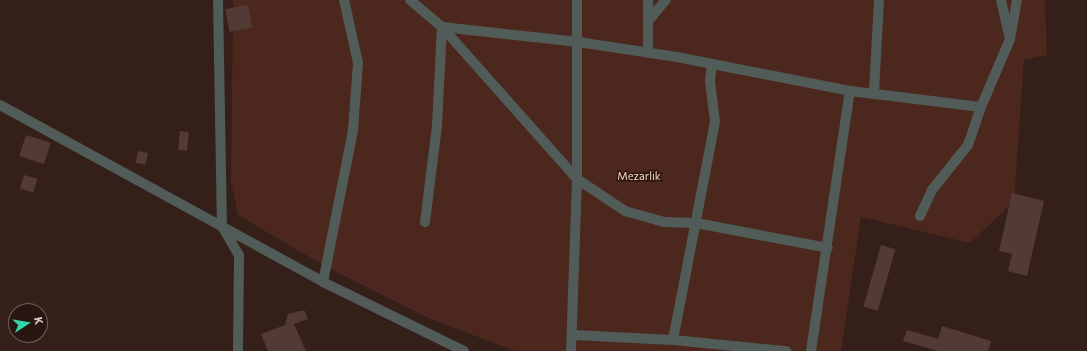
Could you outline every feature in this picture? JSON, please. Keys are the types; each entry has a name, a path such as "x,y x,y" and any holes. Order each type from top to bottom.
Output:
{"street":[{"path":"218,0 222,226 239,255 238,351"},
{"path":"323,282 353,130 358,63 344,0"},
{"path":"410,0 442,27 577,179 625,211 664,222 696,224 828,248"},
{"path":"571,351 577,179 577,0"},
{"path":"648,0 648,53"},
{"path":"649,20 666,0"},
{"path":"874,92 879,0"},
{"path":"1002,0 1010,39"},
{"path":"920,216 932,190 968,145 980,106 1010,39 1017,0"},
{"path":"442,27 578,42 712,64 850,91 874,92 980,106"},
{"path":"425,222 436,125 442,27"},
{"path":"673,340 714,122 710,82 712,64"},
{"path":"811,351 828,248 850,91"},
{"path":"0,105 323,282 464,351"},
{"path":"572,335 673,340 786,351"}],"green space":[{"name":"Mezarlık","path":"233,0 1045,0 1047,55 1024,60 1014,201 970,243 861,217 841,351 515,351 433,320 323,265 238,215 231,182"}],"building":[{"path":"248,5 252,28 229,32 225,9"},
{"path":"180,131 189,132 187,151 178,150"},
{"path":"26,135 51,143 44,164 19,156"},
{"path":"138,151 148,153 146,165 136,163"},
{"path":"24,175 37,179 33,192 20,188"},
{"path":"1012,193 1044,201 1027,276 1008,271 1012,254 999,251"},
{"path":"881,245 895,249 878,311 863,307"},
{"path":"305,311 308,319 294,324 306,351 268,351 261,334 285,325 288,314"},
{"path":"942,326 991,341 988,351 938,351 903,341 907,330 938,339"}]}
